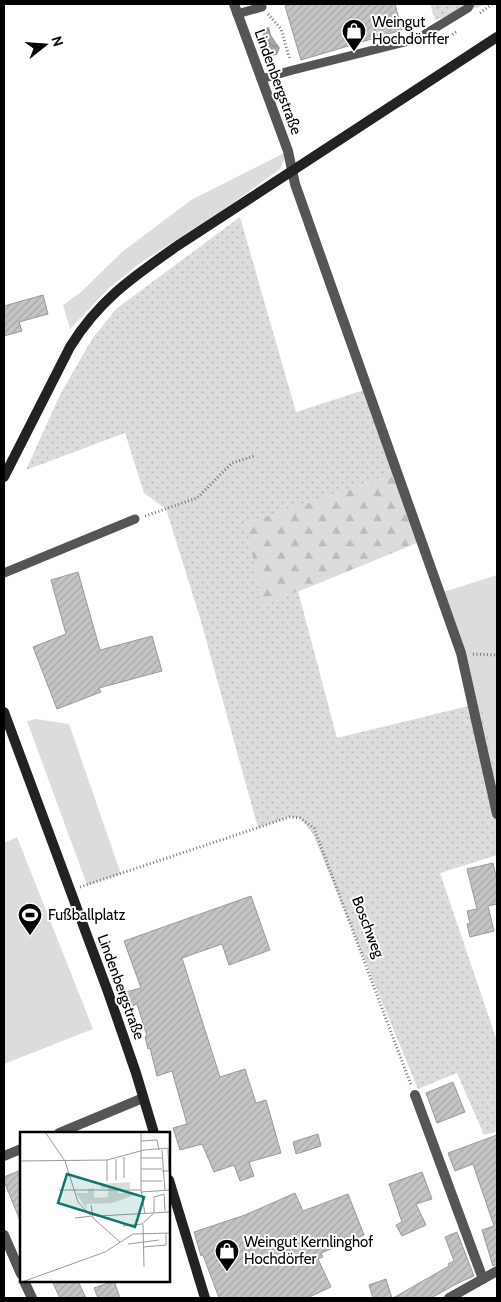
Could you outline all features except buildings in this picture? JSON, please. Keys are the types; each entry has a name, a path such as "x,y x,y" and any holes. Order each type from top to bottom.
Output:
{"main road":[{"path":"4,477 58,368 80,329 110,296 126,282 177,246 497,37"},
{"name":"Lindenbergstraße","path":"4,712 108,992 154,1132"},
{"path":"170,1183 206,1298"}],"street":[{"name":"Lindenbergstraße","path":"234,4 288,151 301,202 461,653 497,814"},
{"path":"415,1095 484,1279"},
{"path":"61,1132 143,1098"},
{"path":"4,1156 20,1149"},
{"path":"4,1235 20,1272"},
{"path":"449,1298 497,1271"},
{"path":"24,1282 32,1298"}],"lane":[{"path":"261,79 417,40 468,8 470,4"},
{"path":"237,14 262,7"},
{"path":"4,573 135,519"}],"path":[{"path":"262,7 281,29 293,70"},
{"path":"135,519 197,498 232,463 254,456"},
{"path":"461,653 497,655"},
{"name":"Boschweg","path":"70,891 290,817 300,818 314,828 415,1095"}],"green space":[{"path":"430,4 489,4 435,20"},
{"path":"288,151 280,169 230,205 136,266 109,288 70,329 63,305 81,292 122,252 191,200"},
{"path":"240,217 296,412 367,389 398,474 246,523 263,606 298,591 337,738 481,703 497,779 497,855 440,873 497,1041 497,1131 484,1135 457,1073 418,1089 313,834 300,818 289,817 258,828 200,618 166,509 144,493 125,433 26,470 60,395 92,339 116,309"},
{"path":"398,474 422,541 263,606 245,523"},
{"path":"497,575 497,791 443,592"},
{"path":"36,719 69,724 121,874 87,885 27,721"},
{"name":"Fußballplatz","path":"17,837 93,1029 4,1064 4,843"}],"water":[{"path":"269,27 271,35 280,48 277,55 269,56 261,40 265,28"}],"place":[{"name":"Weingut Hochdörffer","path":"354,52"},
{"name":"Fußballplatz","path":"30,936"},
{"name":"Weingut Kernlinghof Hochdörfer","path":"227,1272"}]}
